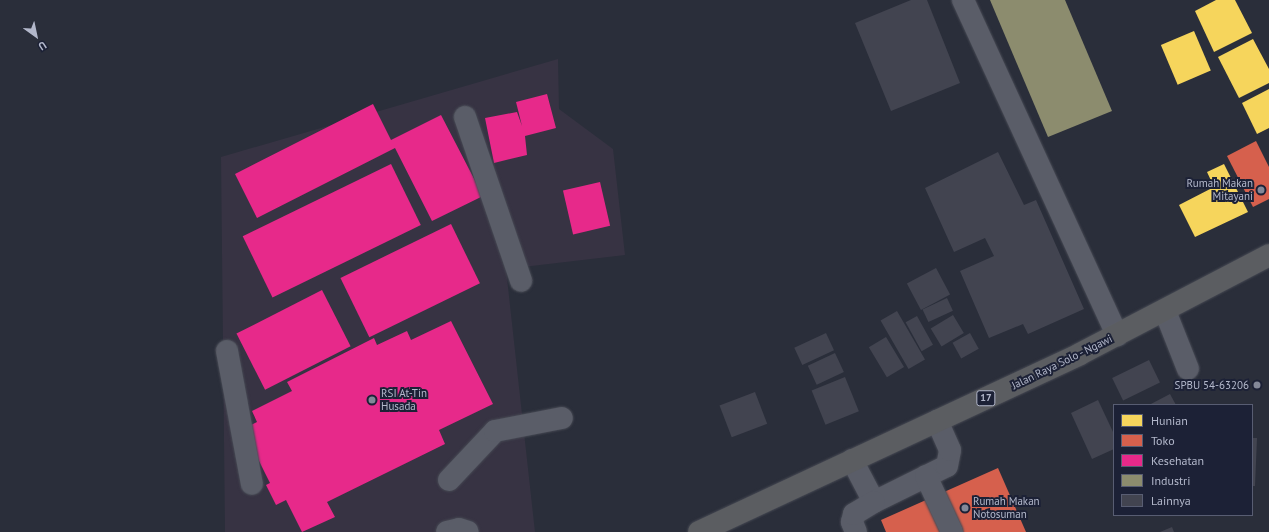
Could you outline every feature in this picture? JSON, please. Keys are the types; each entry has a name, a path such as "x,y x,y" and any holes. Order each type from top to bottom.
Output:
{"highway":[{"name":"Jalan Raya Solo - Ngawi","path":"699,532 1117,335 1269,255"}],"lane":[{"path":"963,0 1117,335"},
{"path":"465,117 521,281"},
{"path":"1165,311 1188,369"},
{"path":"227,351 252,484"},
{"path":"449,480 495,431 562,418"},
{"path":"856,532 852,522 854,514 874,502 947,466 950,450 937,421"},
{"path":"852,460 874,502"},
{"path":"926,476 952,532"},
{"path":"447,532 459,529 468,532"}],"shaded area":[{"name":"RSI At-Tin Husada","path":"558,59 559,109 613,149 625,255 506,269 535,532 225,532 221,157"}],"building: Hunian":[{"path":"1216,0 1235,0 1252,33 1214,52 1195,11"},
{"path":"1194,31 1211,71 1178,85 1161,45"},
{"path":"1253,39 1269,69 1269,83 1239,98 1218,57"},
{"path":"1269,89 1269,128 1257,134 1242,103"},
{"path":"1224,164 1248,212 1195,237 1179,205 1214,187 1207,172"}],"building: Toko":[{"path":"1256,141 1269,167 1269,199 1253,207 1227,156"},
{"path":"998,468 1026,532 886,532 881,520"}],"building: Kesehatan":[{"path":"547,94 556,128 525,136 527,155 494,163 485,118 517,112 522,126 516,102"},
{"path":"373,104 391,140 441,115 483,196 432,221 395,148 257,218 235,174"},
{"path":"391,164 421,225 273,297 243,236"},
{"path":"600,182 610,226 573,234 563,191"},
{"path":"451,224 480,283 369,337 340,278"},
{"path":"322,290 351,346 265,390 236,334"},
{"path":"451,321 493,404 439,430 445,444 327,502 335,517 302,532 286,500 276,505 266,485 270,483 243,429 257,422 252,411 292,391 287,382 374,338 377,345 407,331 411,340"}],"building: Industri":[{"path":"990,0 1065,0 1112,111 1048,137"}],"building: Lainnya":[{"path":"911,0 927,0 960,83 891,111 855,23"},
{"path":"998,152 1024,205 1036,200 1084,309 1028,334 1023,324 989,338 960,271 994,256 985,238 954,252 925,188"},
{"path":"936,268 950,294 921,310 907,283"},
{"path":"947,298 953,311 928,322 923,309"},
{"path":"897,311 925,359 909,369 881,320"},
{"path":"953,315 964,333 942,346 931,328"},
{"path":"917,316 933,345 922,351 906,322"},
{"path":"826,333 834,350 802,365 794,348"},
{"path":"970,333 979,349 961,358 953,343"},
{"path":"886,337 904,367 887,377 869,347"},
{"path":"835,353 844,372 817,385 808,366"},
{"path":"1149,360 1160,382 1123,400 1112,378"},
{"path":"845,377 859,411 825,425 812,390"},
{"path":"755,392 767,424 732,437 720,406"},
{"path":"1170,394 1175,404 1151,404"},
{"path":"1098,400 1113,432 1113,449 1092,459 1071,413"},
{"path":"1253,438 1257,438 1255,486 1253,486"},
{"path":"1172,527 1174,532 1160,532"}],"place":[{"name":"Rumah Makan Mitayani","path":"1261,190"},
{"name":"SPBU 54-63206","path":"1257,385"},
{"name":"RSI At-Tin Husada","path":"372,400"},
{"name":"Rumah Makan Notosuman","path":"965,508"}]}
